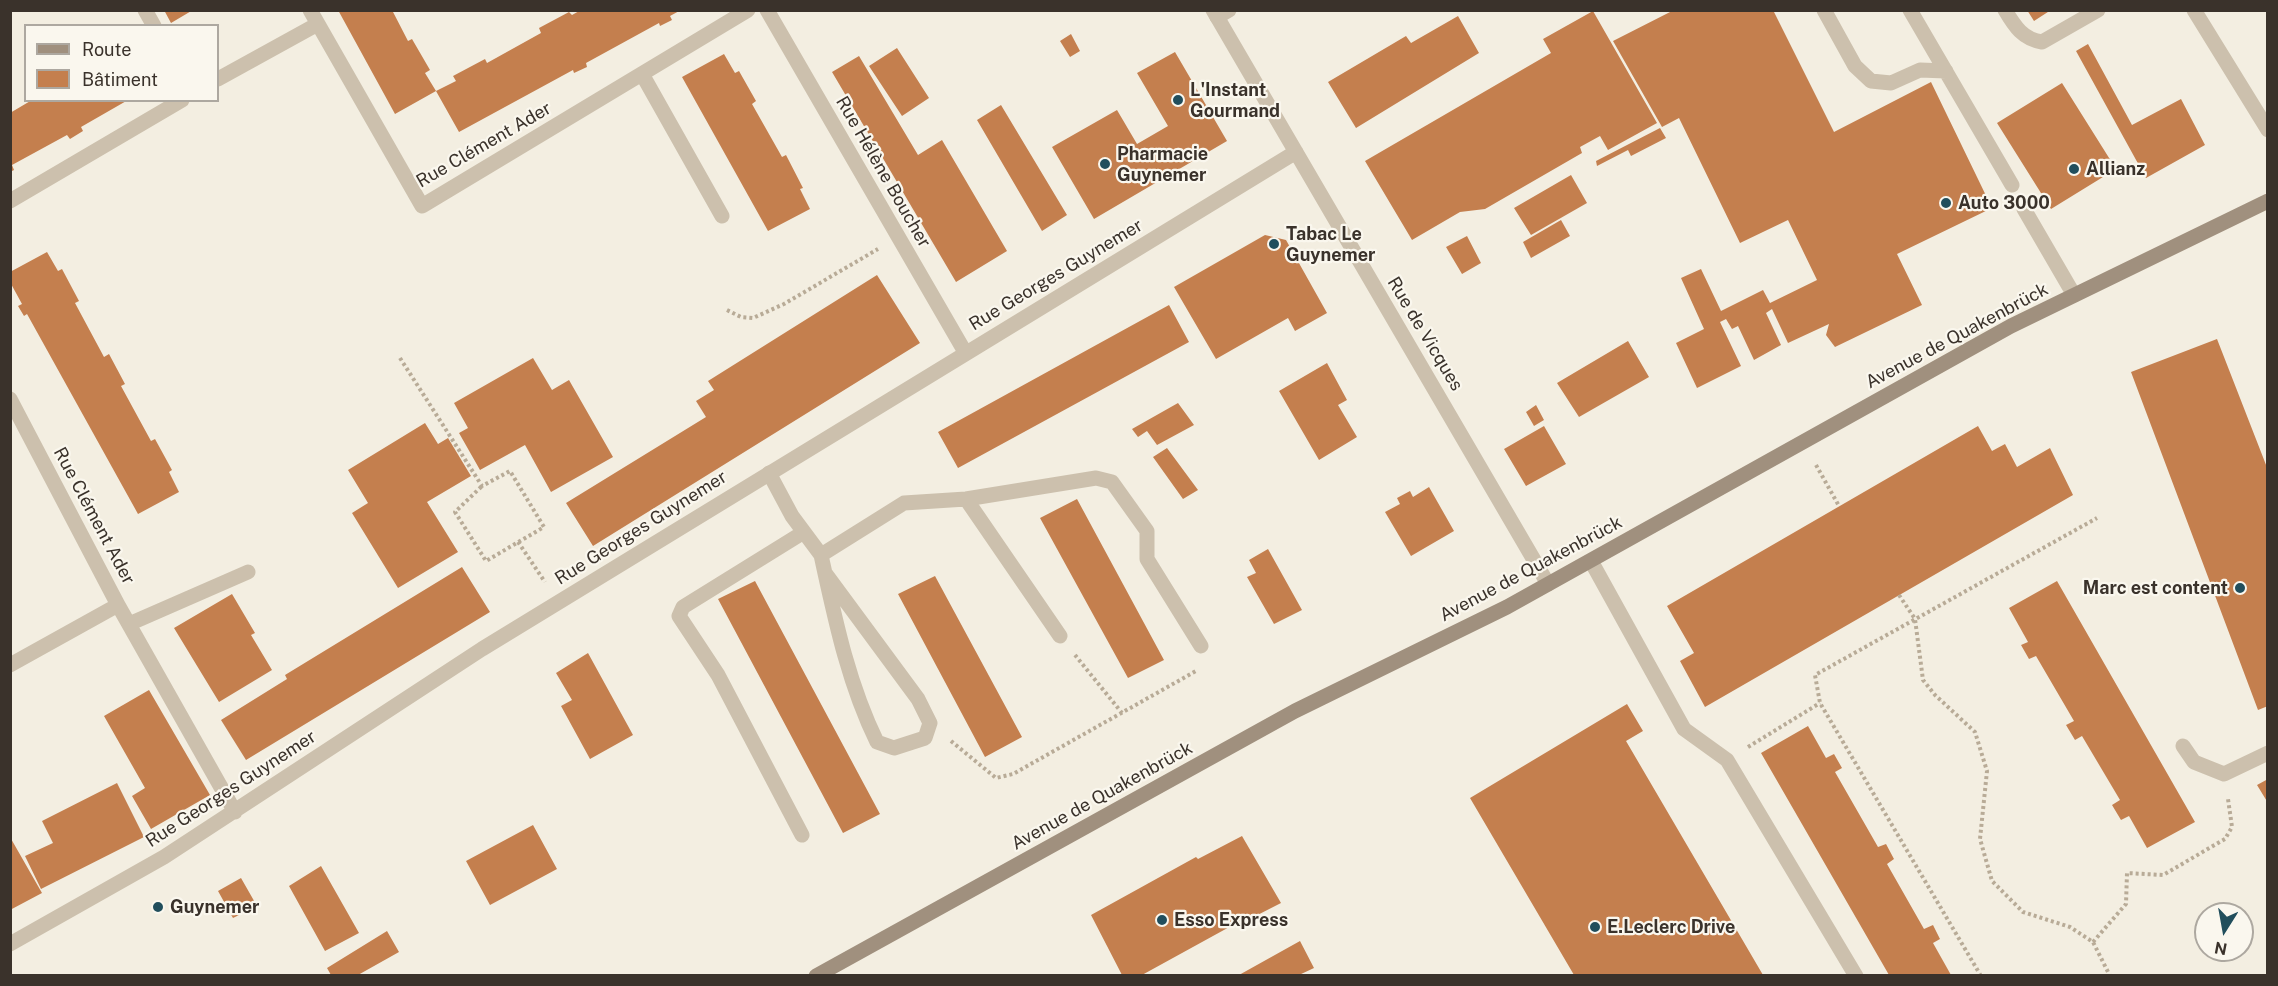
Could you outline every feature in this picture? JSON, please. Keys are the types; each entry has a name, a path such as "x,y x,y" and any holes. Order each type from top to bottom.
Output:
{"main road":[{"name":"Avenue de Quakenbrück","path":"825,973 1295,711 1507,608 2011,326 2268,201"}],"street":[{"path":"145,10 153,24"},
{"path":"219,78 316,25 310,10"},
{"name":"Rue Clément Ader","path":"316,25 422,206 748,10"},
{"name":"Rue Hélène Boucher","path":"767,10 965,352"},
{"path":"1824,10 1855,66 1871,81 1891,82 1920,70 1946,71"},
{"path":"1910,10 2012,185"},
{"path":"2005,10 2017,30 2030,40 2042,42 2098,10"},
{"path":"2194,10 2268,130"},
{"name":"Rue de Vicques","path":"1220,13 1296,152 1548,584"},
{"path":"642,74 722,216"},
{"path":"10,201 179,102"},
{"name":"Rue Georges Guynemer","path":"10,944 164,857 472,655 1296,152"},
{"path":"2024,209 2074,295"},
{"name":"Rue Clément Ader","path":"10,665 118,605 13,409"},
{"path":"769,473 792,516 821,555 825,573 844,655 866,719 877,742 894,748 926,738 930,723 918,699 825,573"},
{"path":"821,555 904,503 966,499 1096,478 1112,482 1147,531 1147,559 1201,646"},
{"path":"966,499 1060,636"},
{"path":"802,835 718,675 679,616 683,607 804,532"},
{"path":"1591,561 1684,729 1726,760 1856,975"},
{"path":"129,624 248,572"},
{"path":"118,605 235,812"},
{"path":"2183,746 2194,762 2224,774 2268,753"}],"path":[{"path":"727,310 741,317 753,318 784,304 898,237"},
{"path":"400,358 482,486"},
{"path":"1803,442 1839,506"},
{"path":"510,471 544,528 486,561 455,512 482,486 510,471"},
{"path":"1981,975 1820,704 1815,675 2097,518"},
{"path":"518,542 558,602"},
{"path":"1899,595 1915,619 1923,680 1975,732 1987,771 1980,839 1992,881 2023,912 2070,927 2093,942 2110,975"},
{"path":"1060,636 1122,713"},
{"path":"930,723 996,778 1013,774 1200,669 1201,646"},
{"path":"1726,760 1820,704"},
{"path":"2093,942 2126,904 2127,873 2163,875 2225,839 2232,826"}],"building":[{"path":"164,10 193,10 171,23"},
{"path":"338,10 392,10 408,41 412,39 430,70 425,73 436,91 395,114"},
{"path":"581,10 681,10 670,16 672,20 660,26 659,23 586,63 587,67 574,73 573,70 459,132 436,91 456,81 453,76 485,59 487,63 541,33 539,28 569,12 572,15"},
{"path":"1674,10 1773,10 1834,132 1931,82 1992,208 1897,254 1922,305 1835,347 1826,335 1829,324 1788,343 1772,309 1766,313 1781,345 1754,360 1738,326 1732,329 1726,319 1720,322 1741,366 1697,388 1676,343 1704,329 1681,278 1701,269 1721,311 1763,290 1770,303 1817,280 1788,220 1740,243 1679,118 1662,127 1613,41"},
{"path":"2027,10 2051,10 2034,21"},
{"path":"1593,11 1657,123 1608,150 1600,136 1580,147 1582,153 1485,209 1460,212 1412,240 1365,161 1551,53 1543,39"},
{"path":"1458,16 1479,53 1356,128 1328,82 1406,36 1411,43"},
{"path":"1071,34 1080,51 1070,57 1060,41"},
{"path":"2088,44 2132,125 2181,99 2205,145 2146,178 2076,51"},
{"path":"897,48 929,98 902,116 869,66"},
{"path":"1175,52 1227,141 1094,219 1052,147 1117,110 1137,144 1168,126 1137,73"},
{"path":"724,54 735,73 739,71 756,101 752,104 782,157 786,155 803,188 800,189 810,209 768,231 682,77"},
{"path":"859,56 918,155 942,140 1007,251 956,282 832,72"},
{"path":"2062,83 2116,169 2051,209 1997,123"},
{"path":"29,102 125,102 81,127 83,131 70,139 67,135 12,165 14,170 10,172 10,113"},
{"path":"1001,105 1067,215 1042,231 977,120"},
{"path":"1660,128 1666,138 1631,156 1628,150 1597,166 1596,161"},
{"path":"1571,175 1587,203 1531,235 1514,208"},
{"path":"1561,220 1570,236 1531,258 1523,242"},
{"path":"1265,235 1286,240 1327,313 1295,331 1288,318 1216,359 1174,287"},
{"path":"1467,236 1481,263 1462,274 1446,247"},
{"path":"47,252 58,271 62,269 79,301 75,303 104,357 109,354 125,384 121,386 151,441 155,439 172,470 169,472 179,492 138,514 27,314 24,316 18,306 22,304 10,282 10,272"},
{"path":"877,275 920,343 593,546 566,503 706,417 696,401 714,390 708,381"},
{"path":"1169,305 1189,342 958,468 938,432"},
{"name":"Marc est content","path":"2217,339 2268,470 2268,706 2258,710 2131,372"},
{"path":"1628,341 1649,377 1579,417 1557,383"},
{"path":"533,358 552,390 569,380 613,457 551,492 525,445 480,470 459,433 468,428 454,403"},
{"path":"1327,363 1347,400 1338,405 1357,437 1319,460 1279,391"},
{"path":"1178,403 1194,425 1157,445 1147,431 1138,437 1132,429"},
{"path":"1536,405 1544,420 1534,426 1526,412"},
{"path":"425,423 438,444 448,438 471,476 427,502 458,552 398,588 352,513 368,503 348,470"},
{"path":"1544,426 1566,464 1526,486 1504,449"},
{"path":"1978,426 1992,451 2005,444 2017,467 2050,448 2073,495 1705,707 1680,661 1694,653 1667,606"},
{"path":"1167,448 1198,490 1183,499 1153,457"},
{"path":"1429,487 1454,531 1411,556 1385,512 1400,504 1397,498 1410,491 1413,497"},
{"path":"1077,499 1164,660 1128,678 1040,518"},
{"path":"1268,549 1302,610 1274,624 1247,577 1256,573 1249,560"},
{"path":"462,567 490,612 246,760 221,720 287,679 285,675"},
{"path":"935,576 1022,737 985,757 898,594"},
{"path":"755,581 880,814 843,833 718,599"},
{"path":"2057,581 2195,822 2147,848 2129,816 2121,820 2112,805 2120,800 2082,736 2075,740 2066,725 2074,721 2036,656 2029,659 2021,645 2028,642 2009,608"},
{"path":"232,594 255,633 251,635 272,670 219,702 174,628"},
{"path":"588,653 633,735 590,759 561,706 572,700 556,673"},
{"path":"149,690 210,795 151,829 132,796 145,788 104,716"},
{"path":"1627,704 1643,731 1626,741 1763,975 1574,975 1470,798"},
{"path":"1808,726 1826,758 1834,754 1842,768 1835,772 1878,847 1886,844 1894,859 1887,864 1924,929 1933,925 1940,939 1933,943 1951,975 1889,975 1761,753"},
{"path":"2268,779 2268,803 2257,785"},
{"path":"117,783 144,837 41,889 25,856 53,843 42,821"},
{"path":"533,825 557,869 490,905 466,861"},
{"name":"Esso Express","path":"1242,836 1281,903 1234,927 1233,925 1142,975 1122,975 1091,915 1196,857 1198,859"},
{"path":"10,837 42,893 10,910"},
{"path":"321,866 359,933 325,951 289,886"},
{"path":"241,878 257,906 233,918 218,891"},
{"path":"387,931 399,952 358,975 331,975 327,968"},
{"path":"1300,941 1314,968 1299,975 1239,975"}],"place":[{"name":"L'Instant Gourmand","path":"1178,100"},
{"name":"Pharmacie Guynemer","path":"1105,164"},
{"name":"Allianz","path":"2074,169"},
{"name":"Auto 3000","path":"1946,203"},
{"name":"Tabac Le Guynemer","path":"1274,244"},
{"name":"Marc est content","path":"2240,588"},
{"name":"Guynemer","path":"158,907"},
{"name":"Esso Express","path":"1162,920"},
{"name":"E.Leclerc Drive","path":"1595,927"}]}
